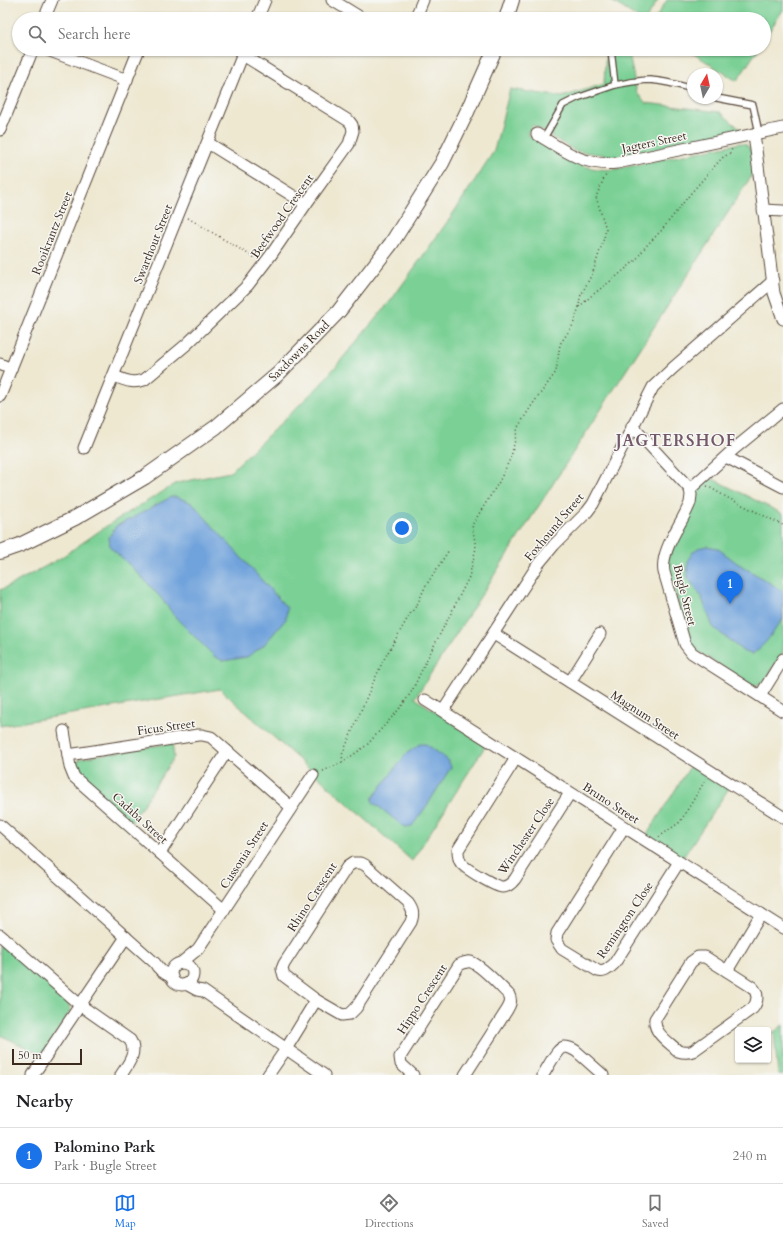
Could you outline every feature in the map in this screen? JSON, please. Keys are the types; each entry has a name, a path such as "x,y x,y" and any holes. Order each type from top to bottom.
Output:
{"street":[{"path":"47,12 52,0"},
{"path":"260,12 265,0"},
{"path":"332,0 352,12"},
{"path":"418,12 423,0"},
{"path":"508,12 512,0"},
{"path":"0,130 30,56"},
{"path":"64,56 127,80"},
{"name":"Rooikrantz Street","path":"0,396 136,56"},
{"name":"Swarthout Street","path":"84,448 242,56"},
{"name":"Beefwood Crescent","path":"114,376 129,382 144,380 187,344 230,304 265,264 306,204 350,144 353,136 352,125 349,121 250,56"},
{"name":"Saxdowns Road","path":"0,552 75,518 145,477 216,427 278,374 339,311 391,244 442,163 492,56"},
{"name":"Jagters Street","path":"540,136 580,159 596,164 613,164 783,128"},
{"path":"757,133 763,210 774,293 783,319"},
{"path":"208,143 306,204"},
{"path":"763,210 783,211"},
{"name":"Foxhound Street","path":"443,711 539,564 554,545 593,504 648,394 658,382 773,281"},
{"path":"0,364 11,369"},
{"path":"632,426 690,489 783,409"},
{"path":"726,457 783,486"},
{"name":"Bugle Street","path":"690,489 690,503 665,552 663,562 664,572 685,644 692,653 783,711"},
{"name":"Magnum Street","path":"494,634 783,817"},
{"path":"570,682 600,634"},
{"path":"760,696 783,659"},
{"name":"Bruno Street","path":"425,700 783,928"},
{"name":"Cadaba Street","path":"64,731 70,767 74,777 224,910"},
{"name":"Ficus Street","path":"68,755 198,735 211,737 291,807"},
{"path":"160,853 227,751"},
{"name":"Winchester Close","path":"516,758 458,850 460,862 466,867 495,885 501,887 511,884 570,792"},
{"name":"Cussonia Street","path":"176,969 198,949 313,775"},
{"path":"0,825 126,936 155,963 157,968 168,975 187,964 190,976 201,986 203,991 324,1075"},
{"name":"Remington Close","path":"624,827 557,933 556,940 562,949 598,971 601,972 608,969 614,964 679,862"},
{"name":"Rhino Crescent","path":"354,863 361,863 408,902 414,914 412,922 353,1012 347,1015 342,1015 316,1000 284,976 282,969 347,867 354,863"},
{"path":"727,971 761,914"},
{"path":"0,935 80,1006 127,1037 132,1043 134,1051 121,1075"},
{"path":"33,1075 126,936"},
{"name":"Cussonia Street","path":"190,976 198,949"},
{"path":"702,956 705,957 727,971 754,989 757,996 755,1005 693,1051 686,1053 678,1051 656,1030 654,1022 656,1016 695,958 702,956"},
{"name":"Hippo Crescent","path":"413,1075 401,1064 400,1057 459,965 471,962 479,967 509,995 511,1000 507,1010 465,1075"},
{"path":"176,969 178,983 190,976"},
{"path":"268,1075 316,1000"},
{"path":"543,1075 559,1050 565,1047 576,1051 603,1075"}],"lane":[{"path":"612,56 615,85"},
{"path":"540,136 563,105 577,98 615,85 649,80 666,82 687,87"},
{"path":"723,99 753,106 757,133"}],"path":[{"path":"579,307 590,296 618,276 636,260 691,193 722,158 730,152 738,137"},
{"path":"313,775 343,762 367,745 401,706 412,692 427,659 469,577 476,548 472,526 499,482 511,457 518,427 556,372 560,344 572,325 579,307 580,297 593,272 606,229 596,197 604,178 613,164"},
{"path":"180,212 265,264"},
{"path":"698,481 730,499 783,525"},
{"path":"343,762 342,755 383,661 410,614 417,605 425,587 449,550"},
{"path":"659,837 680,822 708,776"}],"green space":[{"path":"610,0 658,0 650,12 629,12"},
{"path":"667,0 783,0 783,10 771,28 771,12 659,12"},
{"path":"606,56 629,56 637,93 646,103 720,112 739,128 740,132 621,157 575,151 533,125 527,134 569,160 591,168 603,169 617,169 740,143 745,144 751,150 754,172 415,698 486,745 412,861 220,689 0,726 0,590 59,559 111,523 177,483 230,472 321,384 392,299 450,218 494,151 510,89 562,97 604,84"},
{"path":"697,56 753,56 737,81 723,72 723,68 716,68"},
{"path":"709,477 783,514 783,652 764,682 757,686 753,686 691,646 668,569 667,561 696,490"},
{"path":"172,743 174,757 131,823 77,775 76,765 80,759"},
{"path":"691,765 729,788 682,859 646,836"},
{"path":"0,941 68,1002 70,1012 42,1055 0,1035"},
{"path":"783,1025 783,1075 778,1075 774,1032"}],"water":[{"path":"171,497 177,497 192,503 287,608 286,619 263,646 247,657 223,661 214,656 177,619 161,598 137,572 110,547 109,537 116,526"},
{"path":"707,546 717,548 737,563 783,591 783,619 766,642 753,654 744,652 713,627 701,596 688,578 687,568 689,558 698,548"},
{"path":"420,744 426,744 448,760 451,767 428,804 412,826 404,827 373,802 372,799 406,754"}],"place":[{"name":"Palomino Park","path":"730,604"}],"district":[{"name":"JAGTERSHOF","path":"676,440"}]}
